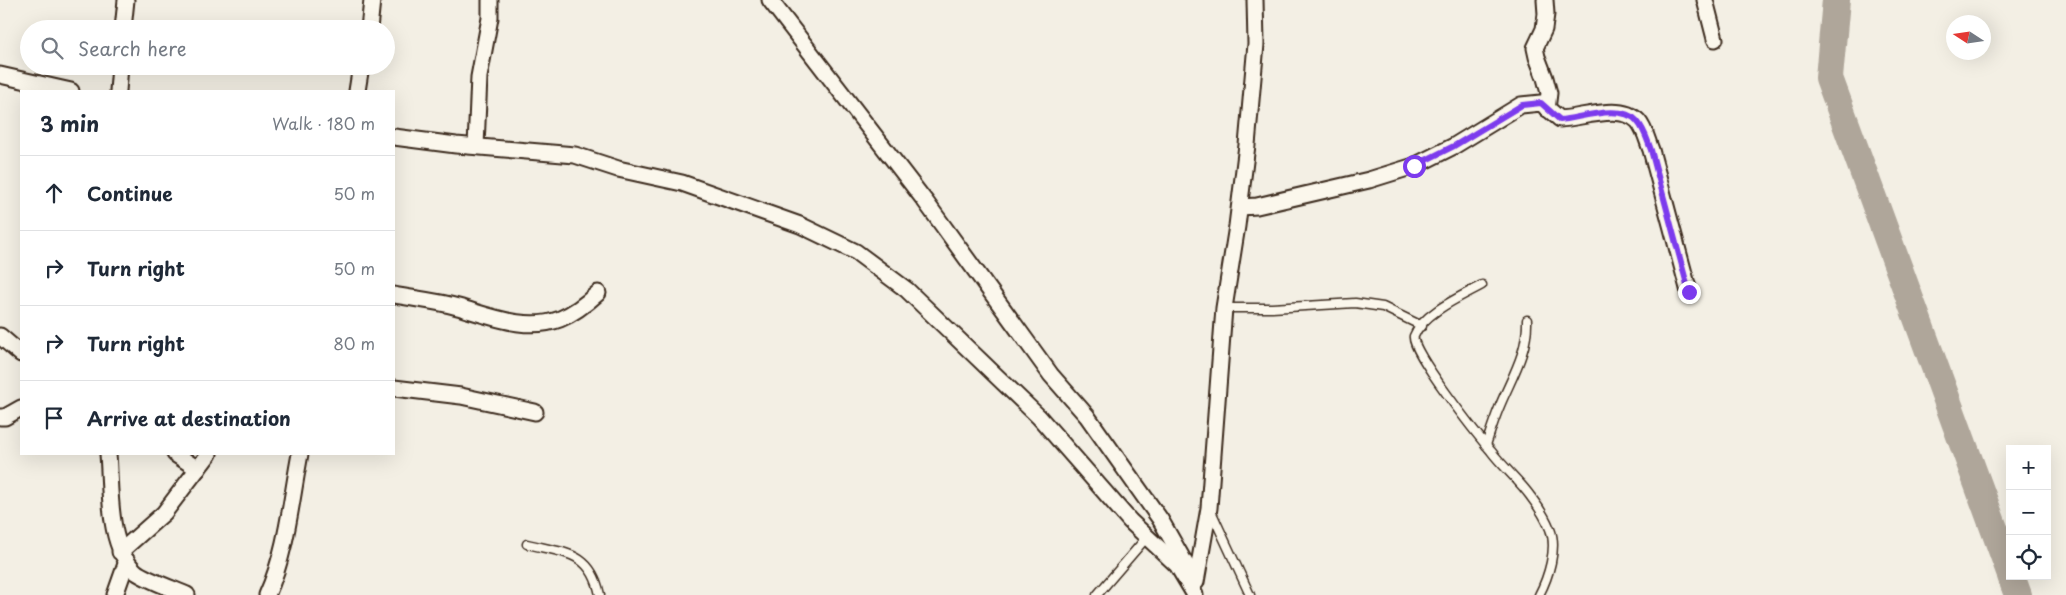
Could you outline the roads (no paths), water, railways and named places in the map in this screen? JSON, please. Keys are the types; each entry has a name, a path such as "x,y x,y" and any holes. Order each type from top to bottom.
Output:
{"street":[{"path":"124,20 126,0"},
{"path":"370,20 372,0"},
{"path":"476,146 479,77 490,18 490,0"},
{"path":"770,0 925,201 1051,375 1086,416 1160,518 1196,591"},
{"path":"1196,591 1209,508 1224,308 1240,207 1256,44 1255,0"},
{"path":"1545,0 1544,29 1535,48 1549,93 1547,109"},
{"path":"1705,0 1715,39"},
{"path":"0,75 67,90"},
{"path":"118,90 119,75"},
{"path":"356,90 359,75"},
{"path":"1240,207 1257,206 1387,175 1414,166 1454,146 1522,105 1541,103 1560,120 1615,112 1636,120 1644,130 1689,292"},
{"path":"395,137 574,156 682,183 800,225 856,252 907,290 1039,417 1130,521 1177,564 1196,591"},
{"path":"395,295 456,306 507,321 534,324 559,320 582,307 598,294"},
{"path":"0,336 20,353"},
{"path":"395,388 461,396 535,412"},
{"path":"0,417 5,417 20,409"},
{"path":"108,455 114,528 124,556 135,572 187,595"},
{"path":"177,455 198,469"},
{"path":"115,595 124,556 164,513 208,455"},
{"path":"266,595 274,579 290,513 300,455"}],"lane":[{"path":"1482,285 1454,300 1426,319 1413,337 1414,345 1431,372 1486,445 1531,497 1551,531 1552,557 1547,578 1539,595"},
{"path":"1224,308 1272,308 1355,303 1383,307 1422,326"},
{"path":"1486,445 1499,408 1524,352 1527,320"},
{"path":"1209,508 1250,595"},
{"path":"1097,595 1147,537"},
{"path":"527,544 568,554 586,562 594,576 600,595"}],"waterway":[{"path":"1836,0 1829,78 2006,561"},
{"path":"2012,580 2018,595"}]}
